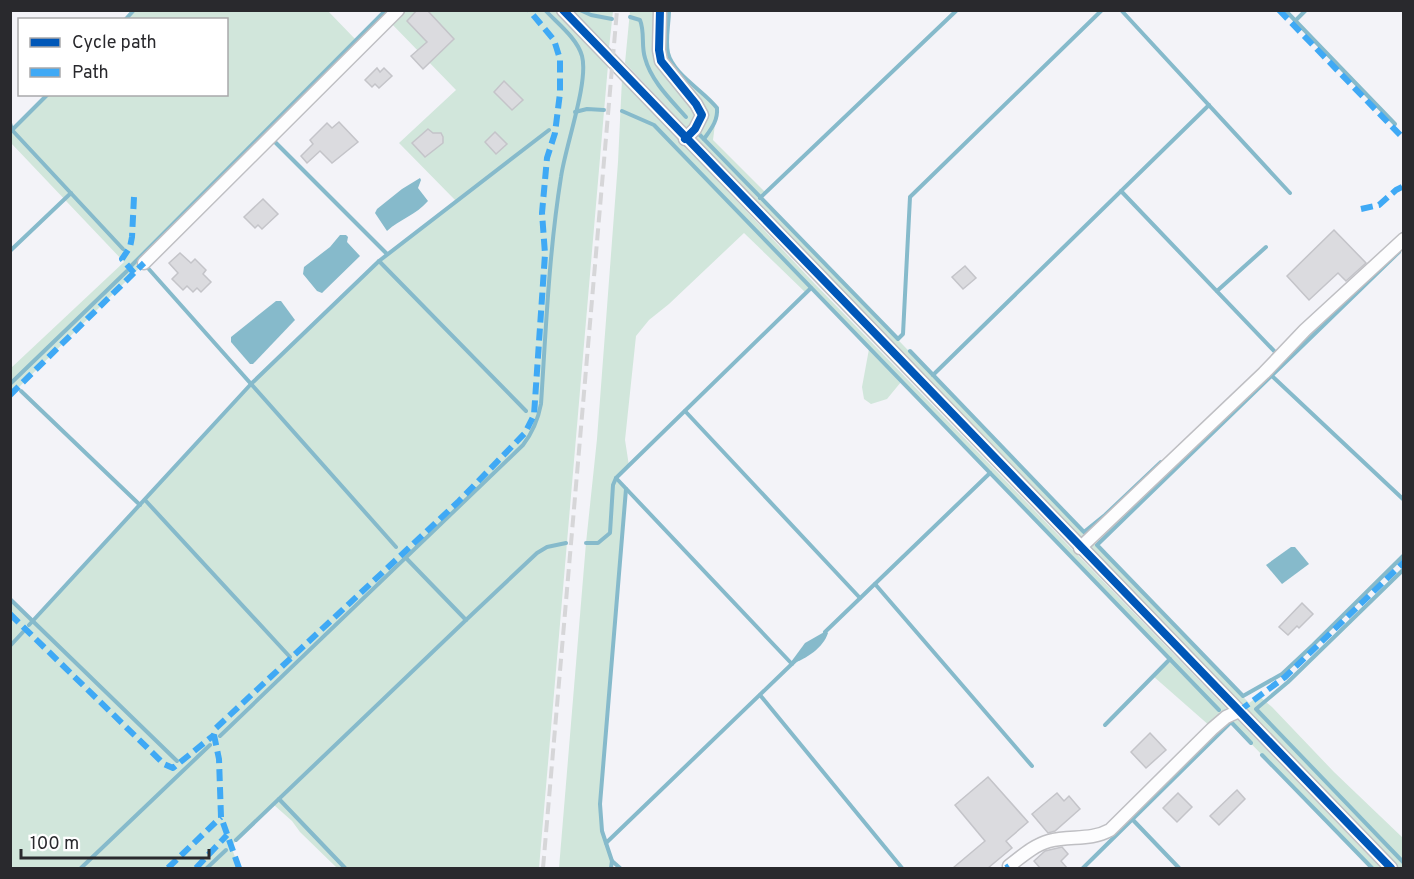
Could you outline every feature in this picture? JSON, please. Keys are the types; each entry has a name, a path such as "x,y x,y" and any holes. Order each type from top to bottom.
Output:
{"street":[{"path":"144,264 398,10"},
{"path":"563,10 1391,868"},
{"path":"660,10 661,61 696,104 702,115 695,129 685,139"},
{"path":"1080,548 1264,374 1305,330 1404,239"},
{"path":"1009,866 1027,852 1051,840 1100,836 1110,830 1212,729 1226,717 1239,711"}],"green space":[{"path":"134,11 328,11 356,40 386,11 555,11 608,65 539,868 337,868 274,805 231,846 239,868 11,868 10,599 34,620 251,384 379,261 456,201 399,143 456,90 389,21 11,395 11,368 124,262 11,143 11,131 47,96 228,96 228,18 126,18"},
{"path":"572,11 613,11 609,48"},
{"path":"630,11 669,11 667,48 669,57 680,73 717,108 713,140 766,193 761,198 1249,703 1259,696 1272,707 1334,772 1403,838 1403,868 1399,868 898,351 625,63"},
{"path":"622,79 815,284 1381,868 1372,868 1231,723 1219,734 1153,676 1170,659 901,382 887,399 871,404 864,399 862,387 869,349 811,289 806,293 744,233 649,320 636,336 625,440 629,466 616,478 626,489 600,804 602,831 612,861 611,868 559,868 597,439"}],"water":[{"path":"420,178 418,188 428,201 387,231 375,213 377,209"},
{"path":"340,235 348,237 347,242 360,256 322,293 317,291 303,274 304,267 330,247"},
{"path":"276,301 281,301 295,320 253,364 250,364 231,342 231,337"},
{"path":"1291,547 1295,547 1309,564 1282,584 1266,565"},
{"path":"826,631 828,633 826,638 818,648 809,656 792,664 791,662 805,643"}],"building":[{"path":"417,10 427,10 454,39 423,69 411,56 427,42 407,21"},
{"path":"377,68 380,72 384,68 392,76 379,88 375,84 372,87 365,80"},
{"path":"504,81 523,100 512,110 494,92"},
{"path":"339,122 358,142 332,163 320,151 307,163 301,156 313,144 310,140 327,123 332,128"},
{"path":"428,129 433,133 441,133 443,143 425,157 412,143"},
{"path":"495,132 507,144 496,154 485,142"},
{"path":"263,199 278,214 262,229 258,225 255,228 244,217"},
{"path":"1334,230 1366,263 1346,281 1338,273 1309,300 1287,276"},
{"path":"180,253 191,263 195,259 206,270 203,274 211,282 201,292 197,288 193,292 187,286 183,290 172,279 178,273 169,263"},
{"path":"965,266 976,278 963,289 952,277"},
{"path":"1302,603 1313,614 1288,635 1279,627"},
{"path":"1150,733 1166,750 1146,768 1131,752"},
{"path":"988,777 1028,822 1006,841 1012,848 988,868 953,868 985,841 955,805"},
{"path":"1237,790 1245,799 1219,825 1210,816"},
{"path":"1057,793 1064,801 1069,796 1080,809 1055,831 1048,833 1032,814"},
{"path":"1178,793 1192,807 1177,822 1163,808"},
{"path":"1062,847 1068,854 1061,861 1067,868 1040,868 1034,861 1045,851"}],"waterway":[{"path":"127,18 134,10"},
{"path":"132,265 386,10"},
{"path":"220,736 523,445 535,426 541,404 548,290 557,205 563,164 579,98 583,67 582,56 576,43 545,10"},
{"path":"580,10 591,15 612,19"},
{"path":"669,10 667,43 671,61 682,75 717,108 715,121 704,139"},
{"path":"760,198 957,10"},
{"path":"698,133 898,339 903,334 910,197 1102,10"},
{"path":"1121,10 1290,193"},
{"path":"1285,10 1395,124"},
{"path":"1295,21 1306,10"},
{"path":"630,17 640,20 644,53 652,75 686,117"},
{"path":"12,130 46,96"},
{"path":"933,375 1209,105"},
{"path":"575,112 587,109 604,110"},
{"path":"622,111 654,125 1219,710"},
{"path":"10,123 12,130 123,249"},
{"path":"29,625 251,384 379,261 549,130"},
{"path":"275,142 387,254"},
{"path":"1121,191 1276,353 1273,356"},
{"path":"10,251 71,193"},
{"path":"1217,291 1266,247"},
{"path":"1399,252 1097,545 1243,696 1282,674 1404,555"},
{"path":"379,261 526,411"},
{"path":"147,267 396,547"},
{"path":"10,384 127,271"},
{"path":"586,543 598,543 610,533 613,485 616,478 811,288"},
{"path":"910,351 1083,531"},
{"path":"1272,376 1404,500"},
{"path":"21,391 140,505"},
{"path":"685,411 860,598"},
{"path":"1084,532 1161,462"},
{"path":"825,632 990,473"},
{"path":"616,478 792,664"},
{"path":"611,868 612,861 602,831 600,804 626,489"},
{"path":"145,500 290,657"},
{"path":"466,620 537,553 547,547 566,543"},
{"path":"236,840 466,620 406,558"},
{"path":"1404,569 1288,682 1256,709 1404,863"},
{"path":"875,584 1032,766"},
{"path":"10,599 177,761"},
{"path":"10,646 23,632"},
{"path":"1105,725 1170,659"},
{"path":"606,843 796,660"},
{"path":"760,695 902,868"},
{"path":"1083,868 1231,722 1251,743"},
{"path":"81,868 210,745"},
{"path":"1262,755 1372,868"},
{"path":"279,799 345,868"},
{"path":"1133,820 1179,868"},
{"path":"207,868 226,850"},
{"path":"612,861 620,868"}],"railway":[{"path":"543,868 617,10"}],"marked path":[{"path":"239,868 221,817 219,759 214,735 216,728 458,502 525,433 534,415 545,254 542,213 547,158 555,133 560,93 560,59 554,40 529,10"},
{"path":"1279,10 1404,139"},
{"path":"1361,209 1379,205 1404,186"},
{"path":"134,197 132,237 130,247 122,259 134,273"},
{"path":"10,395 144,263"},
{"path":"1239,711 1285,677 1404,562"},
{"path":"10,614 164,764 173,768 214,735"},
{"path":"168,868 221,817"},
{"path":"196,868 227,835"}],"cycle path":[{"path":"563,10 1391,868"},
{"path":"660,10 661,61 696,104 702,115 695,129 685,139"}]}
